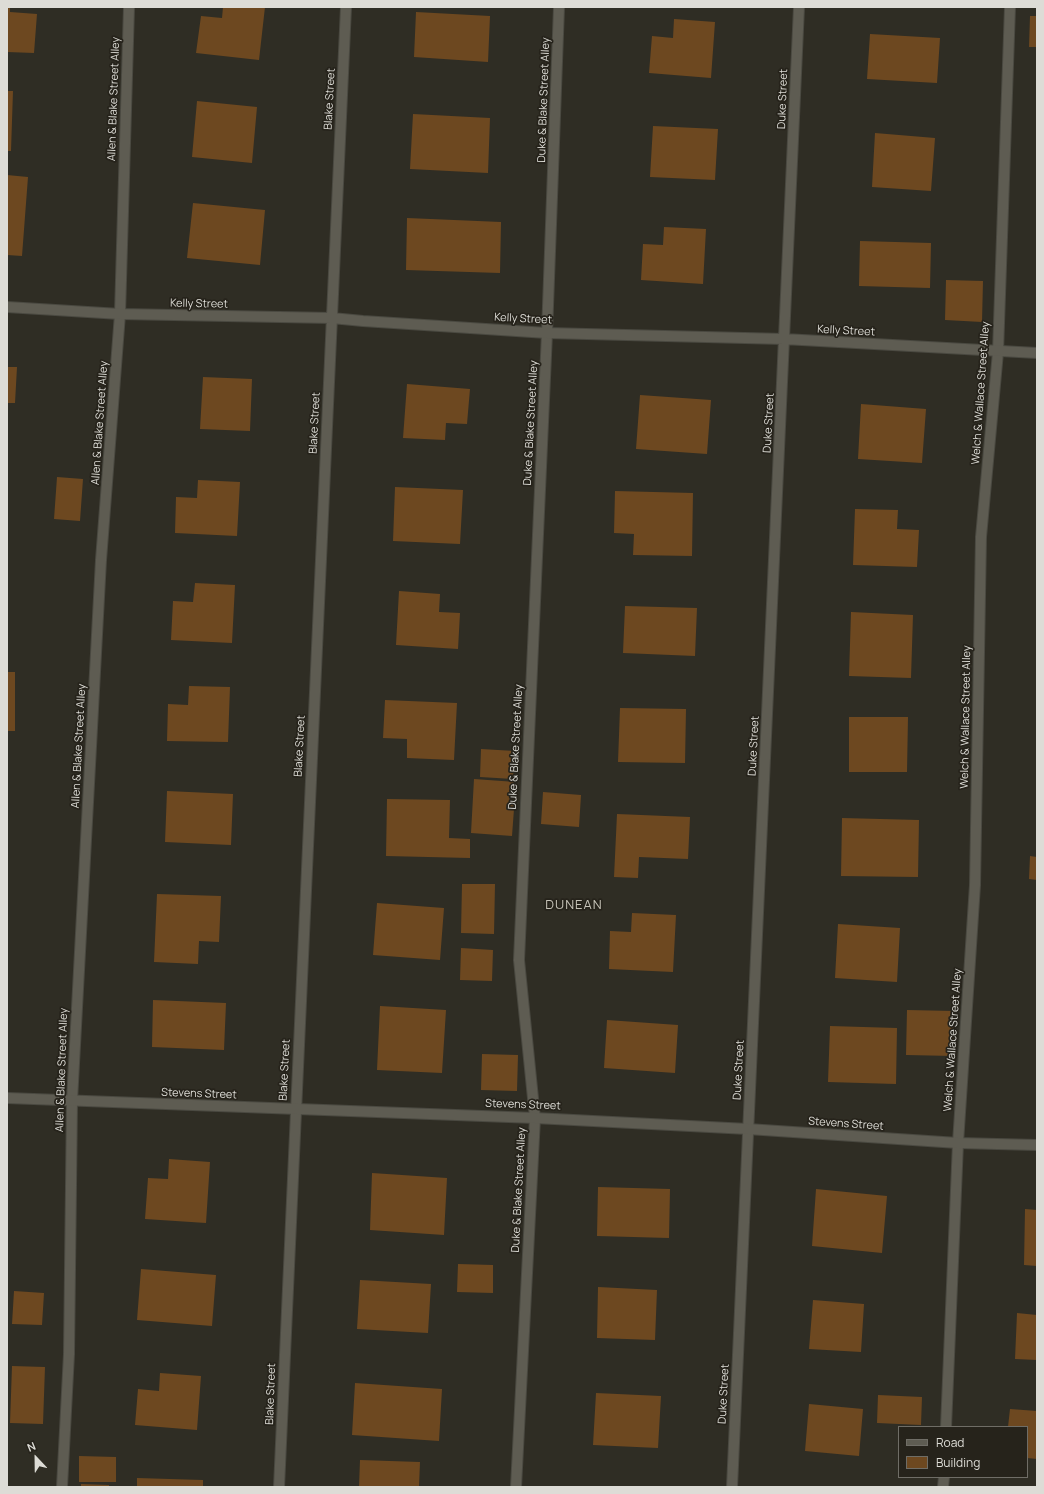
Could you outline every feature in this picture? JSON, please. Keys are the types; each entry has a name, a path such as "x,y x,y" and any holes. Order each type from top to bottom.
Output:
{"street":[{"name":"Allen & Blake Street Alley","path":"62,1487 69,1354 72,1101 101,560 120,314 129,7"},
{"name":"Blake Street","path":"279,1487 346,7"},
{"name":"Duke & Blake Street Alley","path":"516,1487 535,1118 519,960 547,333 559,7"},
{"name":"Duke Street","path":"732,1487 799,7"},
{"name":"Welch & Wallace Street Alley","path":"946,1426 958,1143 975,885 981,537 998,352 1010,7"},
{"name":"Kelly Street","path":"7,307 120,314 332,318 363,322 547,333 784,339 1037,353"},
{"name":"Stevens Street","path":"7,1098 535,1118 748,1129 958,1143 1037,1145"}],"building":[{"path":"7,7 10,7 10,12 37,14 34,53 7,52"},
{"path":"223,7 265,7 259,60 196,53 201,16 222,18"},
{"path":"416,12 490,16 488,62 414,57"},
{"path":"1030,16 1037,16 1037,47 1029,47"},
{"path":"674,19 715,22 711,78 649,73 652,36 673,38"},
{"path":"870,34 940,38 937,83 867,79"},
{"path":"7,91 13,91 11,151 7,151"},
{"path":"197,101 257,107 252,163 192,157"},
{"path":"413,114 490,118 488,173 410,169"},
{"path":"653,126 718,129 715,180 650,177"},
{"path":"875,133 935,138 931,191 872,187"},
{"path":"7,175 28,177 22,256 7,255"},
{"path":"193,203 265,210 260,265 187,258"},
{"path":"407,218 501,222 500,273 406,270"},
{"path":"664,227 706,229 703,284 641,280 643,244 663,245"},
{"path":"860,241 931,243 930,288 859,286"},
{"path":"946,280 983,281 982,322 945,320"},
{"path":"7,367 17,367 15,403 7,403"},
{"path":"203,377 252,379 250,431 200,429"},
{"path":"407,384 470,389 467,424 446,423 445,440 403,438"},
{"path":"640,395 711,400 707,454 636,449"},
{"path":"861,404 926,409 922,463 858,459"},
{"path":"57,477 83,479 80,521 54,519"},
{"path":"198,480 240,482 237,536 175,533 176,497 197,498"},
{"path":"395,487 463,490 460,544 393,541"},
{"path":"615,491 693,493 692,556 633,555 634,534 614,533"},
{"path":"855,509 898,510 897,529 919,530 917,567 853,565"},
{"path":"195,583 235,585 232,643 171,640 173,601 193,602"},
{"path":"399,591 440,594 439,612 460,613 458,649 396,645"},
{"path":"625,606 697,608 695,656 623,653"},
{"path":"851,612 913,615 911,678 849,676"},
{"path":"7,672 15,672 15,731 7,731"},
{"path":"189,686 230,687 228,742 167,741 168,704 188,705"},
{"path":"385,700 457,703 454,760 407,758 407,739 383,738"},
{"path":"620,708 686,709 685,763 618,762"},
{"path":"849,717 908,717 907,772 849,772"},
{"path":"481,749 515,751 513,779 480,777"},
{"path":"474,779 516,782 512,836 471,833"},
{"path":"167,791 233,794 231,845 165,842"},
{"path":"543,792 581,795 579,827 541,824"},
{"path":"387,799 450,800 449,838 470,839 470,858 386,856"},
{"path":"617,814 690,817 688,859 639,857 638,878 614,877"},
{"path":"842,818 919,820 918,877 841,876"},
{"path":"1030,856 1037,857 1037,880 1029,879"},
{"path":"462,884 495,884 494,934 461,933"},
{"path":"157,894 221,896 219,942 199,941 198,964 154,962"},
{"path":"377,903 444,908 440,960 373,955"},
{"path":"632,913 676,915 673,972 609,969 610,931 631,932"},
{"path":"838,924 900,928 897,982 835,978"},
{"path":"461,948 493,950 492,981 460,980"},
{"path":"153,1000 226,1003 224,1050 152,1047"},
{"path":"380,1006 446,1010 442,1073 377,1070"},
{"path":"907,1010 954,1011 953,1056 906,1055"},
{"path":"607,1020 678,1025 675,1073 604,1068"},
{"path":"830,1026 897,1028 896,1084 828,1082"},
{"path":"482,1054 518,1055 517,1091 481,1090"},
{"path":"169,1159 210,1162 206,1223 145,1219 148,1178 168,1179"},
{"path":"372,1173 447,1178 444,1235 370,1230"},
{"path":"598,1187 670,1189 669,1238 597,1236"},
{"path":"816,1189 887,1196 882,1253 812,1246"},
{"path":"1025,1209 1037,1210 1037,1266 1024,1265"},
{"path":"458,1264 493,1265 493,1293 457,1292"},
{"path":"141,1269 216,1275 212,1326 137,1320"},
{"path":"360,1280 431,1284 428,1333 357,1329"},
{"path":"598,1287 657,1290 655,1340 597,1338"},
{"path":"14,1291 44,1293 42,1325 12,1324"},
{"path":"813,1300 864,1304 861,1352 809,1349"},
{"path":"1017,1313 1037,1315 1037,1360 1015,1359"},
{"path":"12,1366 45,1367 43,1424 10,1423"},
{"path":"160,1373 201,1376 197,1430 135,1425 138,1389 159,1391"},
{"path":"355,1383 442,1389 439,1441 352,1435"},
{"path":"596,1393 661,1396 658,1448 593,1445"},
{"path":"878,1395 922,1397 921,1425 877,1423"},
{"path":"809,1404 863,1409 859,1456 805,1451"},
{"path":"1010,1409 1037,1411 1037,1459 1028,1458 1028,1426 1008,1426"},
{"path":"79,1456 116,1457 116,1482 79,1482"},
{"path":"360,1460 420,1462 419,1487 359,1487"},
{"path":"137,1478 203,1480 203,1487 137,1487"},
{"path":"81,1484 109,1485 109,1487 81,1487"}],"district":[{"name":"DUNEAN","path":"574,905"}]}
